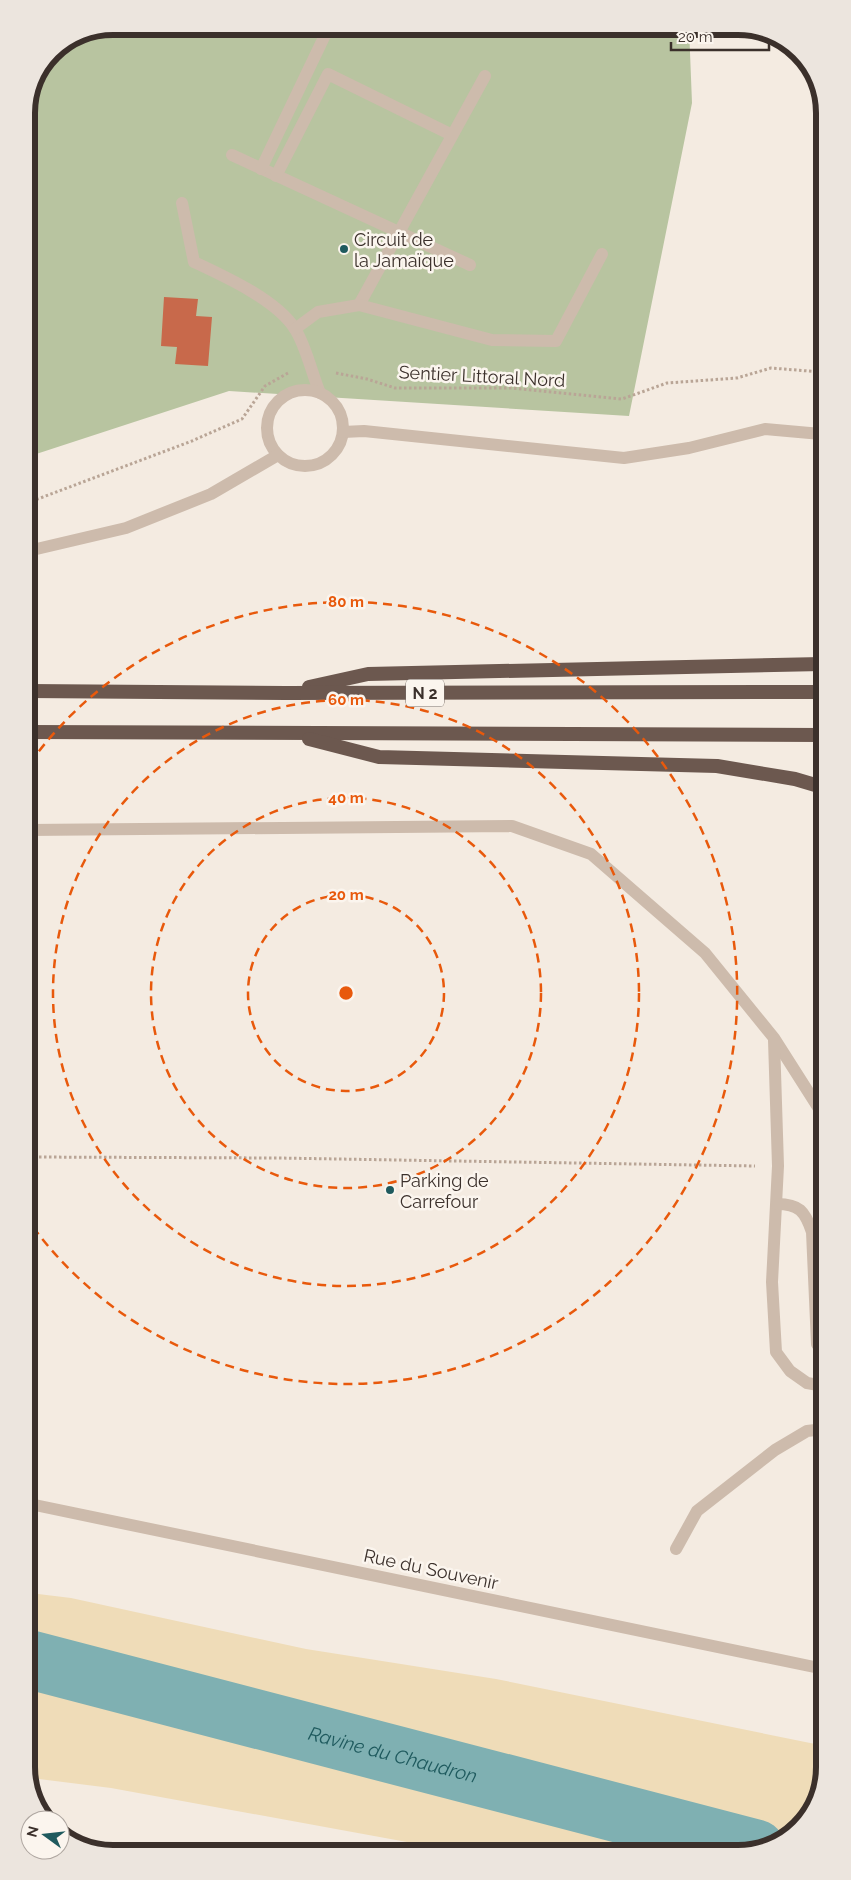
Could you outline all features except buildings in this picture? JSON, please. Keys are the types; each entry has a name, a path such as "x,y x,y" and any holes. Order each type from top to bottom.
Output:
{"highway":[{"path":"285,693 368,674 816,664"},
{"name":"N 2","path":"35,690 285,693 816,692"},
{"path":"35,732 816,735"},
{"path":"287,734 379,757 717,766 795,779 816,785"}],"street":[{"path":"261,169 325,35"},
{"path":"276,176 328,74 452,135"},
{"path":"359,305 485,76"},
{"path":"232,155 470,265"},
{"path":"182,203 194,262 246,288 280,313 295,329 320,393 338,409 343,420 340,444 324,462 300,466 288,462 278,455 271,444 267,432 269,419 274,407 283,397 295,392 308,390 320,393"},
{"path":"295,329 318,312 359,305 492,340 556,341 602,254"},
{"path":"343,432 364,432 624,458 690,448 766,429 816,434"},
{"path":"35,549 126,528 211,494 278,455"},
{"path":"35,830 512,826 591,854 705,953 774,1038 816,1104"},
{"path":"774,1038 778,1166 772,1282 776,1352 790,1371 807,1382 816,1384"},
{"path":"777,1204 790,1204 797,1207 807,1218 812,1232 816,1322"},
{"path":"676,1549 697,1511 775,1450 807,1431 816,1430"},
{"name":"Rue du Souvenir","path":"35,1505 816,1667"}],"path":[{"name":"Sentier Littoral Nord","path":"35,500 192,441 242,419 264,386 297,369 367,379 396,388 512,388 622,399 667,383 737,378 771,368 816,372"},
{"path":"35,1157 277,1158 778,1166"}],"green space":[{"name":"Circuit de la Jamaïque","path":"113,35 689,35 692,103 629,416 229,391 35,454 35,108 41,83 48,70 70,48 83,41"}],"sand":[{"path":"35,1594 71,1598 306,1649 496,1679 816,1744 816,1767 812,1792 800,1814 777,1835 763,1841 738,1845 423,1845 111,1788 37,1779"}],"waterway":[{"name":"Ravine du Chaudron","path":"35,1661 740,1845"}],"place":[{"name":"Circuit de la Jamaïque","path":"344,249"},
{"name":"Parking de Carrefour","path":"390,1190"}]}
